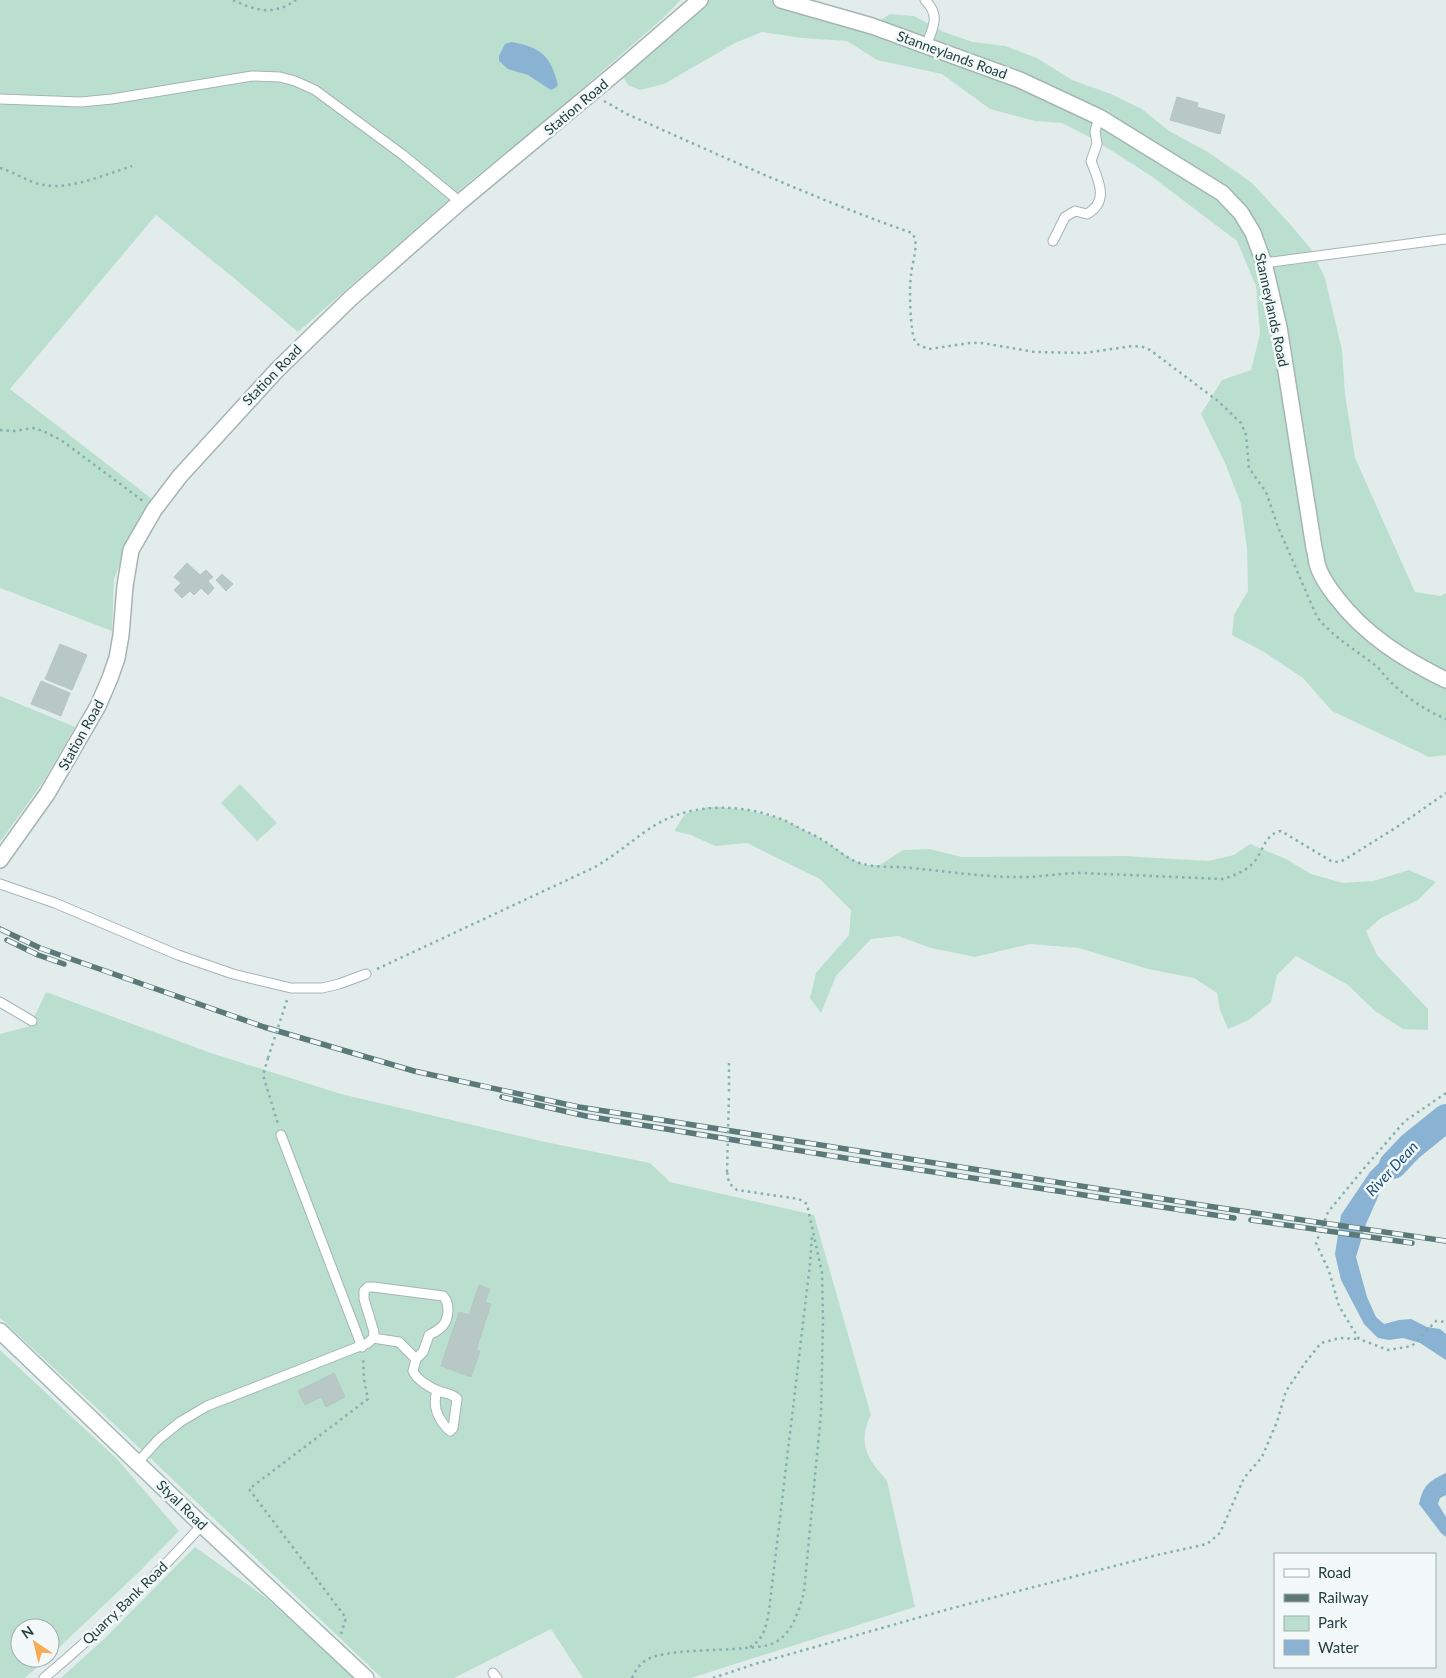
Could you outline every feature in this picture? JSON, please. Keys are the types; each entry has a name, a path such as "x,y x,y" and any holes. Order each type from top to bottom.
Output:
{"street":[{"name":"Station Road","path":"0,860 46,794 98,706 110,678 121,635 125,586 131,550 154,510 180,476 306,340 351,298 459,203 700,0"},
{"name":"Stanneylands Road","path":"781,0 872,26 1020,80 1099,117 1222,193 1241,213 1249,226 1264,263 1278,327 1318,568 1324,580 1341,603 1370,634 1405,659 1446,680"},
{"name":"Styal Road","path":"0,1331 138,1462 202,1526 366,1678"}],"lane":[{"path":"924,0 932,7 935,16 926,46"},
{"path":"0,100 81,102 112,99 252,76 280,77 315,90 403,155 459,203"},
{"path":"1053,241 1065,217 1075,211 1087,214 1098,205 1101,194 1099,182 1090,161 1097,144 1095,131 1099,117"},
{"path":"1264,263 1446,239"},
{"path":"0,884 55,903 178,955 234,974 291,988 322,988 366,974"},
{"path":"0,1002 32,1021"},
{"path":"281,1135 362,1347"},
{"path":"138,1462 159,1439 180,1422 207,1406 362,1347 373,1338 374,1332 364,1299 364,1291 368,1288 373,1287 444,1296 449,1304 445,1324 429,1335 423,1352 416,1360 413,1371 414,1374 438,1391"},
{"path":"373,1338 399,1342 416,1360"},
{"name":"Quarry Bank Road","path":"44,1678 113,1615 202,1526"}],"path":[{"path":"233,0 247,7 264,11 282,8 296,0"},
{"path":"593,92 604,101 627,114 779,182 912,233 915,236 916,243 910,278 911,307 915,341 922,347 929,349 982,343 1035,352 1084,353 1133,346 1150,350 1218,401 1241,423 1246,435 1247,464 1266,492 1272,508"},
{"path":"0,168 37,183 53,186 86,180 132,166"},
{"path":"0,430 14,431 33,428 43,431 60,440 101,469 154,510"},
{"path":"366,974 402,959 593,868 613,857 666,819 708,807 767,814 821,839 853,860 865,864 968,874 1029,877 1061,873 1082,873 1222,879 1234,876 1254,862 1266,841 1276,832 1281,831 1331,861 1338,862 1344,860 1446,792"},
{"path":"281,1135 263,1075 287,1000"},
{"path":"632,1678 636,1669 645,1661 663,1654 748,1648 775,1642 795,1619 804,1592 821,1414 822,1273 807,1204 799,1199 737,1190 729,1183 727,1172 729,1063"},
{"path":"1359,1339 1339,1306 1328,1271 1316,1243 1328,1212 1366,1166 1405,1121 1446,1092"},
{"path":"748,1648 758,1643 765,1631 769,1611 789,1454 812,1231"},
{"path":"713,1678 755,1664 949,1609 1148,1557 1207,1544 1220,1533 1244,1478 1262,1457 1277,1422 1286,1391 1304,1363 1322,1343 1340,1338 1359,1339 1388,1350 1412,1346 1436,1321 1446,1322"},
{"path":"331,1646 340,1638 346,1618 248,1489 368,1399 364,1380 362,1347"}],"green space":[{"path":"0,0 681,0 662,19 537,128 469,182 298,332 156,215 10,389 152,499 135,526 114,579 112,631 0,588"},
{"path":"700,0 774,0 872,26 890,14 914,16 944,32 973,42 1005,46 1037,58 1072,80 1111,94 1142,109 1169,131 1208,152 1252,183 1311,249 1325,278 1342,350 1345,394 1355,458 1415,592 1441,596 1446,593 1446,755 1429,757 1332,711 1303,678 1264,652 1232,635 1234,615 1248,591 1247,549 1241,504 1225,463 1201,414 1222,380 1251,370 1260,334 1256,286 1237,241 1151,176 1095,140 1062,123 1035,121 990,109 942,74 877,60 847,41 802,38 762,32 735,43 664,84 640,90 628,85 619,70"},
{"path":"0,696 75,727 43,782 0,842"},
{"path":"240,784 277,823 257,841 221,803"},
{"path":"708,807 746,810 782,819 865,865 880,865 903,850 929,849 962,857 1124,856 1208,861 1234,855 1250,844 1286,859 1311,874 1343,883 1373,881 1409,870 1436,882 1418,900 1381,918 1366,931 1377,955 1428,1009 1428,1030 1403,1029 1375,1011 1348,985 1296,956 1277,975 1271,1002 1249,1020 1228,1029 1220,1010 1217,993 1194,978 1148,969 1079,948 1030,944 975,957 931,948 898,936 871,939 836,976 821,1013 810,998 816,973 849,935 851,910 820,879 747,843 715,846 691,835 674,831 685,814"},
{"path":"46,992 211,1053 341,1094 545,1142 650,1163 670,1182 814,1215 871,1415 866,1427 865,1446 870,1459 887,1481 915,1607 691,1678 583,1678 551,1629 454,1678 382,1678 0,1318 0,1034 30,1026"},
{"path":"0,1350 117,1459 179,1531 139,1572 60,1647 60,1618 10,1618 10,1668 36,1668 25,1678 0,1678"},
{"path":"195,1547 265,1597 354,1678 61,1678 105,1638"}],"water":[{"path":"511,42 530,47 543,54 552,67 558,85 551,90 528,75 508,69 499,61 499,56 505,44"},
{"name":"River Dean","path":"1412,1130 1428,1147 1382,1188 1366,1224 1356,1257 1367,1297 1376,1317 1384,1324 1411,1319 1427,1327 1440,1329 1446,1334 1446,1360 1420,1343 1403,1338 1389,1340 1378,1338 1364,1324 1341,1280 1335,1254 1341,1215 1370,1172"},
{"path":"1446,1473 1446,1495 1440,1498 1438,1504 1446,1517 1446,1537 1419,1504 1428,1484"}],"building":[{"path":"1177,97 1198,103 1197,107 1225,115 1220,134 1170,120"},
{"path":"187,563 200,575 206,570 213,577 208,581 214,588 208,595 201,588 194,595 190,591 182,598 174,590 181,583 174,577"},
{"path":"222,574 233,584 226,591 216,580"},
{"path":"60,644 87,655 72,690 45,679"},
{"path":"41,681 70,693 61,716 31,704"},
{"path":"479,1285 490,1289 485,1302 491,1304 476,1350 480,1351 471,1377 441,1366 459,1312 469,1315"},
{"path":"334,1373 345,1397 326,1407 321,1397 305,1405 298,1391"}],"waterway":[{"name":"River Dean","path":"1393,1165 1410,1147 1446,1118"}],"railway":[{"path":"0,929 40,948 264,1027 414,1071 579,1107 1214,1207 1446,1241"},
{"path":"7,940 38,955 64,964"},
{"path":"502,1097 586,1116 1234,1218"},
{"path":"1251,1220 1412,1243"}]}
